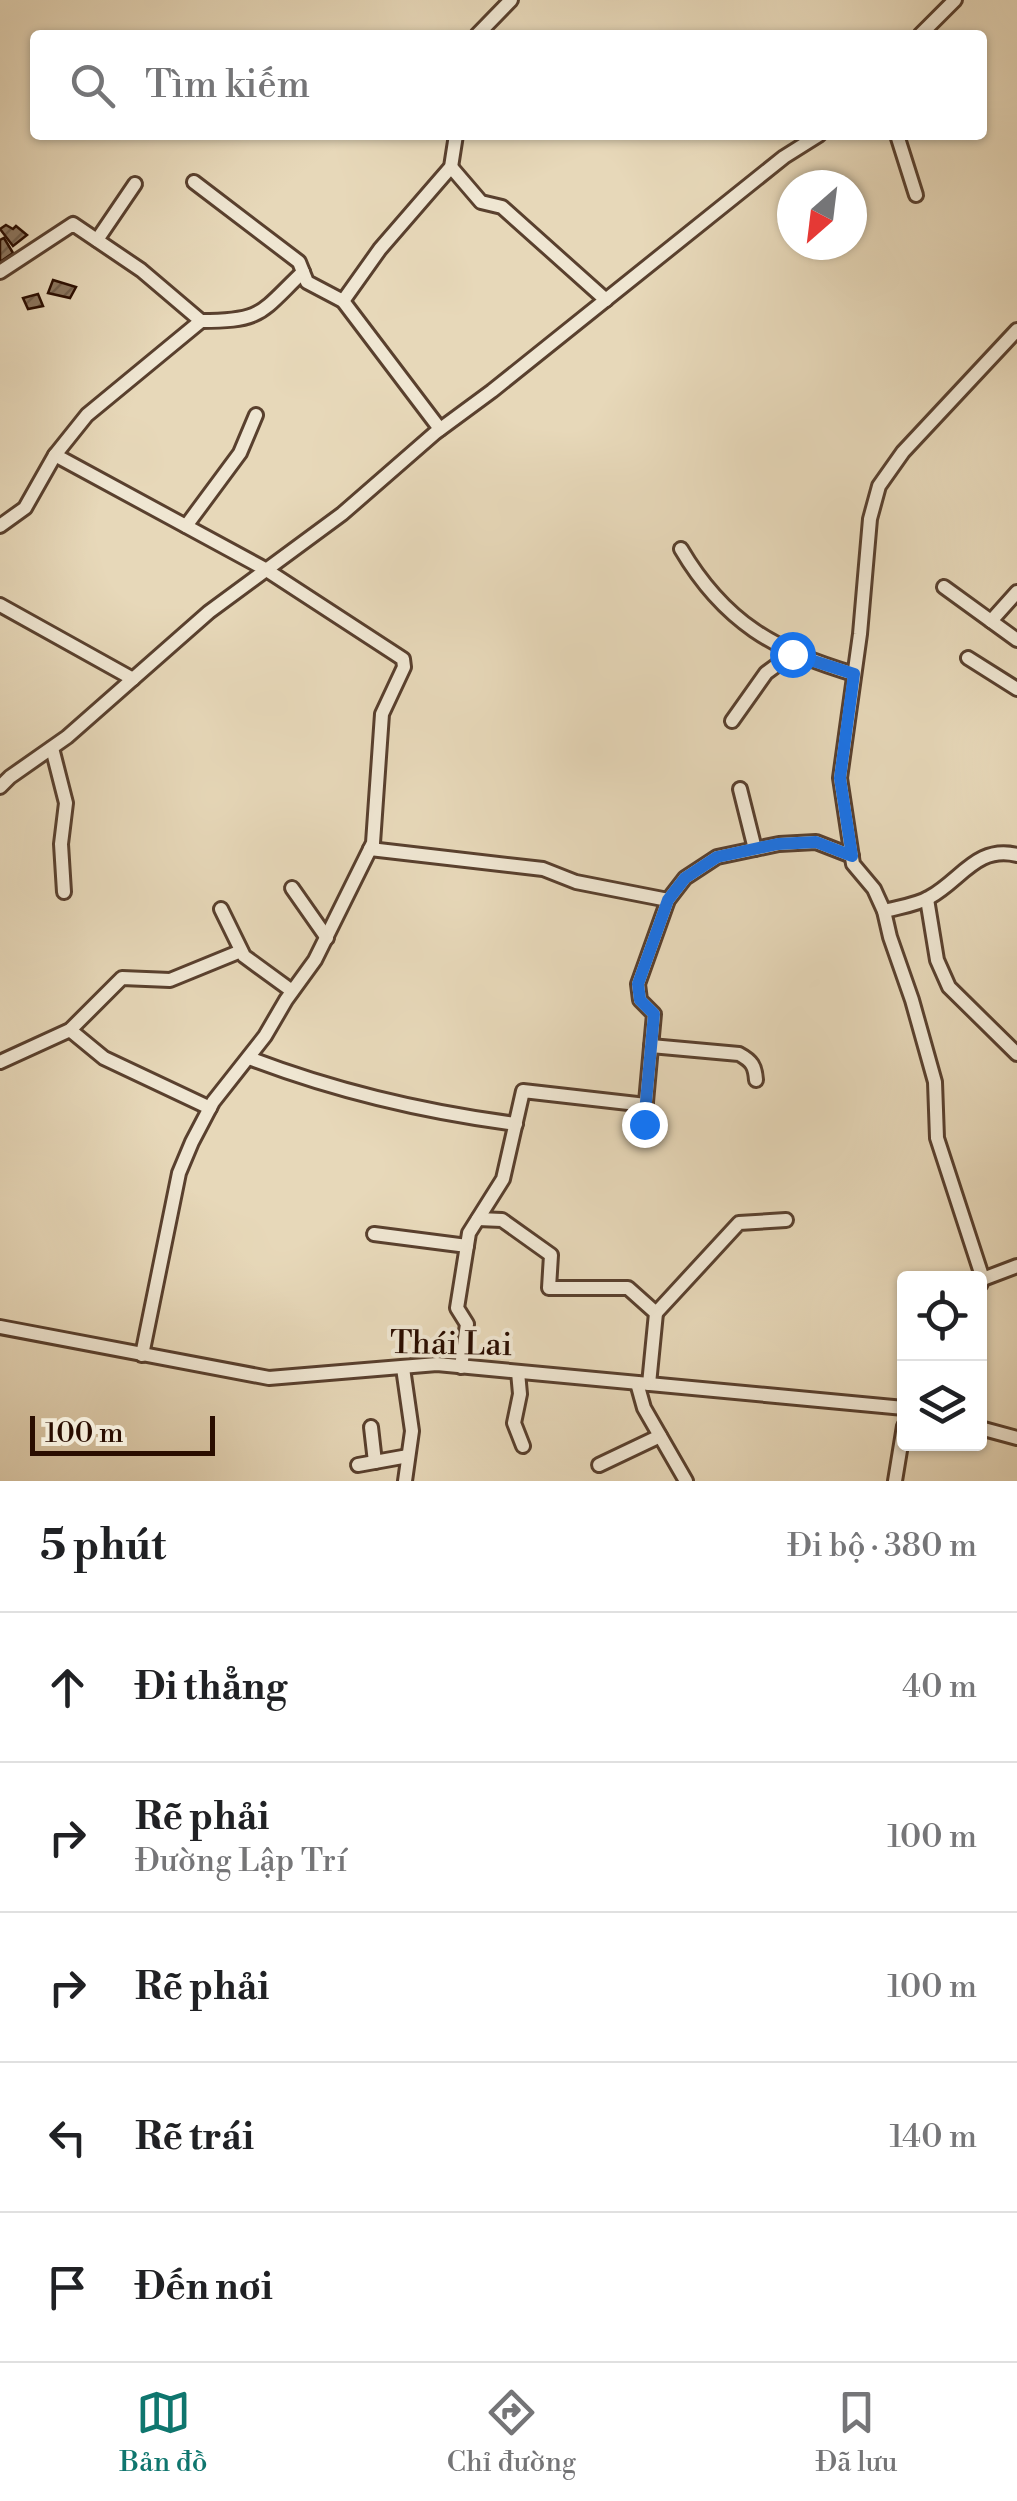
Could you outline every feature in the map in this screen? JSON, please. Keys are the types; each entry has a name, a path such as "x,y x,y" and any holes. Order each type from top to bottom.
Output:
{"street":[{"path":"482,30 511,0"},
{"path":"925,30 955,0"},
{"path":"342,302 380,249 451,167 455,140"},
{"path":"0,788 209,612 342,514 440,429 784,157 811,140"},
{"path":"899,140 916,195"},
{"path":"451,167 481,202 512,215 606,300"},
{"path":"194,182 299,262 307,282 342,302 440,429"},
{"path":"97,240 135,184"},
{"path":"0,272 72,224 141,270 201,321"},
{"path":"0,526 25,508 56,455 87,414 201,321 249,319 303,272"},
{"path":"977,1271 937,1138 935,1082 884,911 874,890 853,864 840,778 870,519 879,486 903,452 1017,330"},
{"path":"186,526 240,452 256,415"},
{"path":"56,455 265,569 404,658 382,714 370,849 327,938 249,1058 210,1108 179,1174 142,1355"},
{"path":"681,549 703,586 752,630 792,654 854,674"},
{"path":"944,587 1017,640"},
{"path":"991,621 1017,592"},
{"path":"0,605 133,679"},
{"path":"732,721 766,674 792,654"},
{"path":"968,658 1017,689"},
{"path":"52,748 66,802 61,844 64,892"},
{"path":"740,788 755,849"},
{"path":"644,1124 654,1014 640,1000 638,984 668,900 685,878 717,857 778,844 816,842 852,856"},
{"path":"370,849 543,869 576,882 668,900"},
{"path":"884,911 927,900 985,854 998,851 1017,855"},
{"path":"292,888 327,938"},
{"path":"927,900 938,960 949,987 1017,1054"},
{"path":"221,909 241,951 292,991"},
{"path":"0,1062 70,1030 122,978 170,980 241,951"},
{"path":"70,1030 104,1058 210,1108"},
{"path":"652,1046 739,1054 756,1068 756,1080"},
{"path":"249,1058 316,1084 462,1117 516,1124"},
{"path":"461,1367 466,1324 457,1308 469,1233 503,1179 524,1091 646,1105"},
{"path":"478,1218 502,1220 551,1254 549,1288 628,1288 656,1313"},
{"path":"686,1481 644,1408 643,1384 656,1313 739,1223 786,1220"},
{"path":"374,1234 467,1246"},
{"path":"987,1280 1017,1266"},
{"name":"Thái Lai","path":"0,1327 270,1378 437,1364 897,1407"},
{"path":"404,1368 412,1421 405,1481"},
{"path":"518,1372 520,1394 514,1423 523,1446"},
{"path":"371,1426 375,1462"},
{"path":"987,1430 1017,1438"},
{"path":"599,1464 660,1436"},
{"path":"895,1481 900,1451"},
{"path":"358,1466 408,1456"}],"building":[{"path":"6,225 13,229 16,226 27,235 13,246 0,229"},
{"path":"4,238 13,253 0,262 0,240"},
{"path":"53,280 76,287 70,298 48,293"},
{"path":"38,294 43,306 28,309 23,298"}],"route":[{"path":"644,1124 654,1014 640,1000 638,984 668,900 685,878 717,857 778,844 816,842 852,856 840,778 854,674 792,654"}]}
